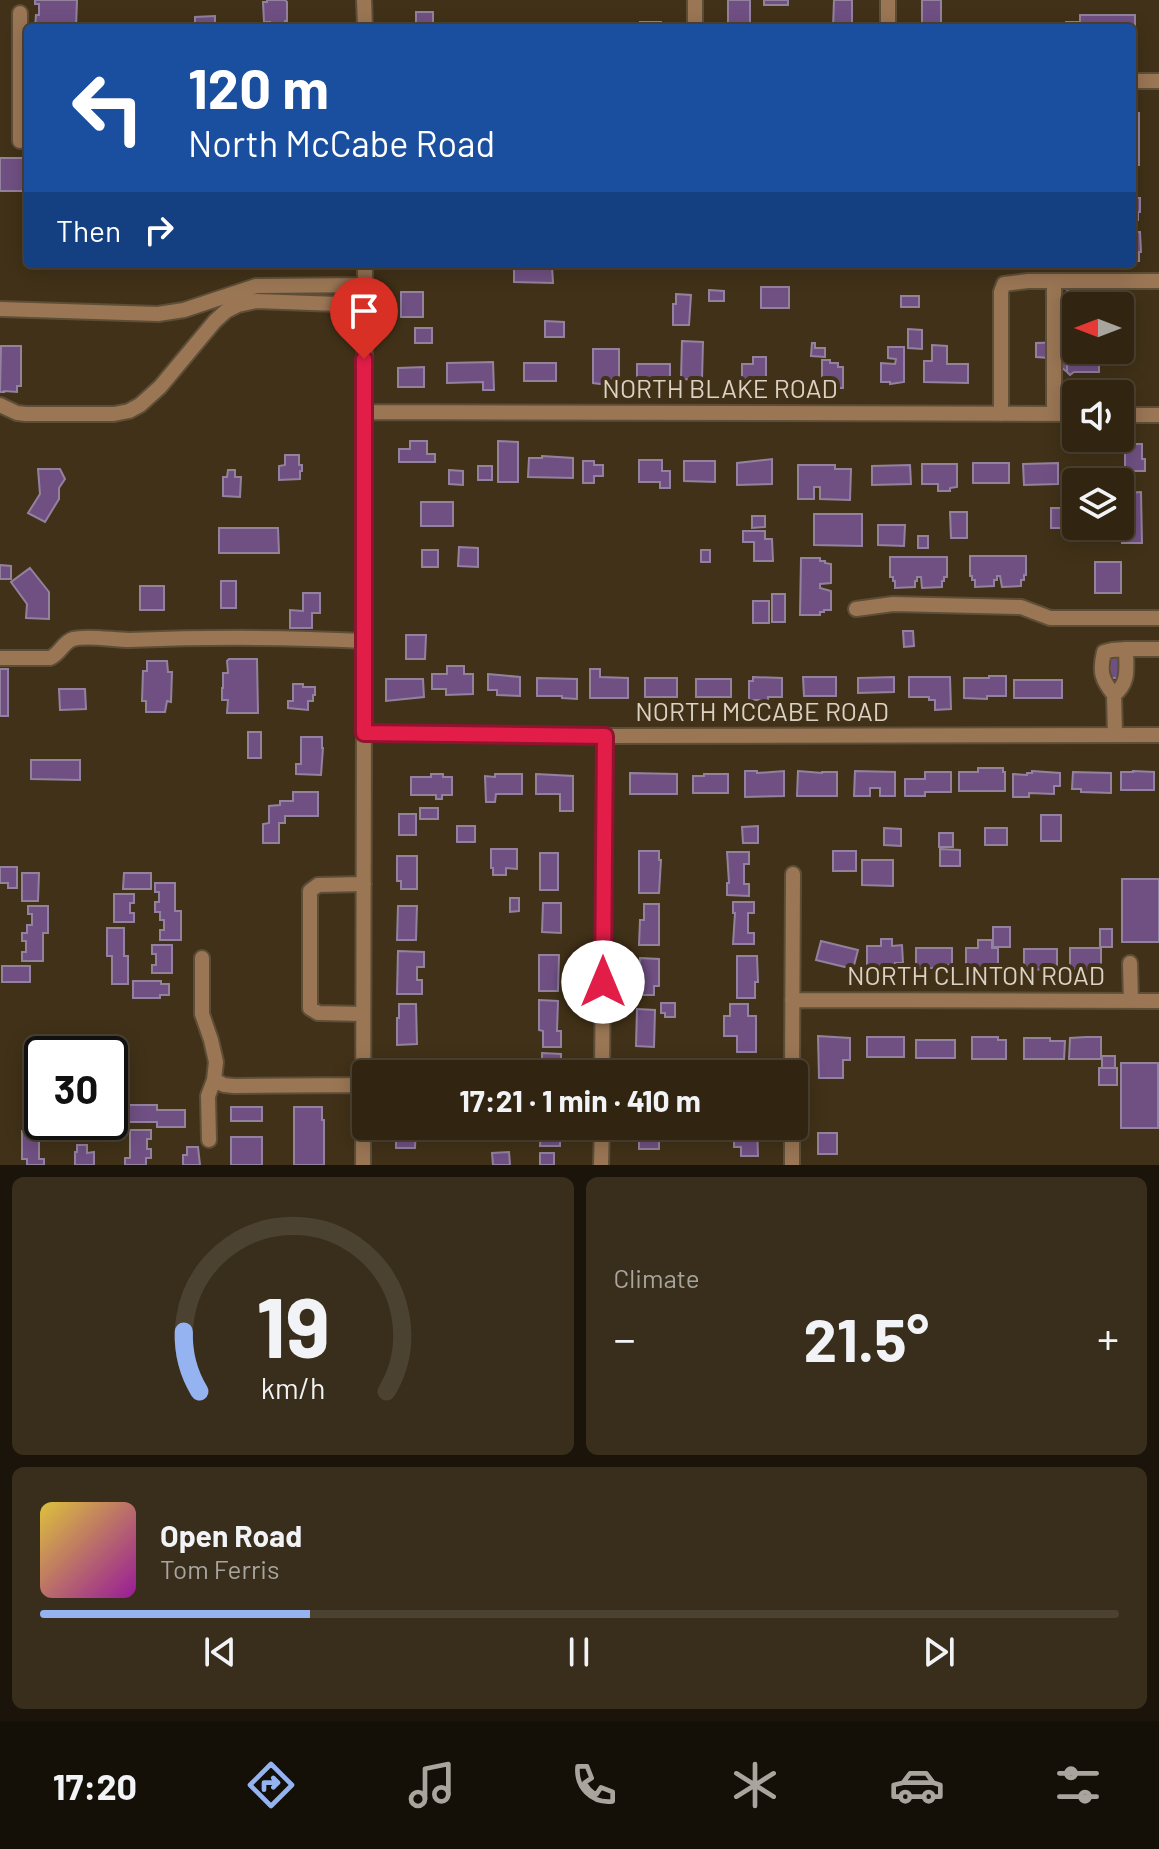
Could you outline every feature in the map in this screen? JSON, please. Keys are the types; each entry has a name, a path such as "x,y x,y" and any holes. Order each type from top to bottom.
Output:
{"street":[{"path":"364,0 365,24"},
{"path":"695,0 695,24"},
{"path":"888,0 888,24"},
{"path":"20,13 24,104 20,141"},
{"path":"1136,77 1159,81"},
{"path":"363,1060 365,268"},
{"path":"1054,281 1054,414"},
{"path":"1001,414 1001,292 1004,284 1159,281"},
{"path":"0,309 158,314 184,310 256,286 365,285"},
{"path":"0,405 26,414 120,413 140,405 160,387 215,321 238,305 280,300 365,305"},
{"name":"NORTH BLAKE ROAD","path":"364,412 1062,414"},
{"path":"1134,415 1159,415"},
{"path":"856,609 893,604 1021,607 1050,618 1159,618"},
{"path":"0,658 50,658 56,656 69,640 76,638 364,641"},
{"path":"1114,695 1126,682 1126,649"},
{"path":"1115,735 1114,695 1102,681 1104,652 1159,649"},
{"name":"NORTH MCCABE ROAD","path":"364,733 1159,735"},
{"path":"602,1060 605,736"},
{"path":"792,1060 793,874"},
{"path":"363,1014 318,1013 310,1008 310,891 318,885 364,884"},
{"path":"202,958 202,1014 215,1055 214,1080 208,1096 209,1140"},
{"path":"1130,963 1131,1001"},
{"name":"NORTH CLINTON ROAD","path":"792,1000 1159,1001"},
{"path":"214,1080 224,1085 244,1087 352,1085"},
{"path":"363,1140 363,1165"},
{"path":"601,1165 602,1140"},
{"path":"792,1140 792,1165"}],"building":[{"path":"35,0 77,0 76,24 35,24 39,4 35,4"},
{"path":"728,0 750,0 750,24 728,23"},
{"path":"764,0 788,0 788,5 764,5"},
{"path":"834,0 852,0 852,24 833,24"},
{"path":"922,0 941,0 941,24 922,24"},
{"path":"263,2 287,2 285,24 264,22"},
{"path":"416,12 433,12 433,24 416,24"},
{"path":"1080,15 1135,15 1135,24 1066,24 1080,22"},
{"path":"215,16 215,24 195,24 195,17"},
{"path":"640,22 661,22 661,24"},
{"path":"1136,113 1139,113 1139,165 1136,165"},
{"path":"0,158 24,158 24,191 0,191"},
{"path":"1136,198 1140,198 1140,212 1138,220"},
{"path":"1136,232 1140,232 1139,261 1136,261"},
{"path":"552,268 553,283 514,282 514,269"},
{"path":"761,287 789,287 789,308 761,308"},
{"path":"709,290 724,291 724,301 709,301"},
{"path":"1067,290 1099,290 1099,292"},
{"path":"401,292 423,292 423,317 401,317"},
{"path":"676,294 691,295 689,325 673,325"},
{"path":"901,296 919,296 919,307 901,307"},
{"path":"545,321 564,322 564,337 545,337"},
{"path":"415,328 432,328 432,343 415,343"},
{"path":"908,329 922,330 922,349 908,348"},
{"path":"682,341 703,342 702,380 681,379"},
{"path":"1062,342 1062,364 1067,364 1067,372 1050,358 1036,357 1036,343"},
{"path":"812,343 815,343 815,348 825,348 825,357 811,356"},
{"path":"932,345 947,346 947,364 968,364 968,383 924,382 924,361 932,361"},
{"path":"1,346 21,346 21,386 17,386 17,392 0,392"},
{"path":"888,347 904,347 904,382 881,382 881,363 895,364 896,359 888,358"},
{"path":"593,349 619,349 619,383 593,383"},
{"path":"753,357 766,357 766,380 742,380 742,364 753,364"},
{"path":"822,360 830,360 830,363 843,367 843,388 836,388 836,384 822,384"},
{"path":"493,362 494,390 483,390 483,382 447,383 447,363"},
{"path":"524,363 556,363 556,381 524,381"},
{"path":"637,364 670,364 670,384 637,384"},
{"path":"1067,364 1099,364 1099,372 1074,372 1070,375"},
{"path":"424,367 424,387 398,387 398,368"},
{"path":"410,441 427,441 427,454 435,454 435,462 399,462 399,449 410,449"},
{"path":"498,441 518,442 518,482 498,482"},
{"path":"1134,444 1142,444 1145,471 1125,468 1125,452 1134,452"},
{"path":"285,455 299,455 299,465 302,465 300,479 279,480 279,466 285,465"},
{"path":"529,458 573,458 573,478 528,477"},
{"path":"772,459 772,484 737,485 737,463"},
{"path":"639,460 662,460 662,471 670,471 670,488 660,488 660,482 639,482"},
{"path":"583,461 603,465 603,476 594,476 594,483 583,483"},
{"path":"684,461 715,461 715,482 684,481"},
{"path":"973,463 1009,463 1009,483 973,483"},
{"path":"1058,463 1058,484 1024,485 1023,464"},
{"path":"922,464 957,464 957,487 950,488 950,491 938,491 938,484 922,484"},
{"path":"798,465 835,465 835,469 851,469 850,500 820,499 820,487 814,487 814,499 798,499"},
{"path":"910,465 911,484 872,485 872,466"},
{"path":"478,466 492,466 492,480 478,480"},
{"path":"38,469 60,469 65,479 59,488 59,499 45,522 28,513 40,494"},
{"path":"228,470 235,470 235,477 241,477 240,497 223,496 223,477 227,477"},
{"path":"449,470 463,471 463,485 449,484"},
{"path":"1134,492 1141,492 1142,543 1122,543 1122,540 1134,540"},
{"path":"421,502 453,502 453,526 421,526"},
{"path":"1051,508 1062,508 1062,528 1051,528"},
{"path":"950,512 967,512 967,538 951,538"},
{"path":"814,514 862,514 862,546 814,545"},
{"path":"752,516 765,516 765,527 752,528"},
{"path":"878,525 905,525 904,546 878,545"},
{"path":"219,528 278,528 279,553 219,553"},
{"path":"743,531 765,531 765,539 772,539 773,561 754,561 754,542 743,542"},
{"path":"918,536 928,536 928,548 918,548"},
{"path":"459,547 478,548 478,567 458,566"},
{"path":"422,550 438,550 438,567 422,567"},
{"path":"701,550 710,550 710,562 701,562"},
{"path":"970,556 1026,556 1026,575 1021,580 1021,586 1002,587 1000,576 997,576 994,586 975,587 975,580 970,576"},
{"path":"890,557 947,557 947,577 942,581 942,587 922,588 921,577 917,577 915,587 895,588 895,581 890,577"},
{"path":"801,558 820,558 820,561 831,564 831,583 820,584 820,588 831,591 831,610 824,610 820,615 800,615"},
{"path":"1095,562 1121,562 1121,593 1095,593"},
{"path":"0,565 11,566 11,579 0,579"},
{"path":"30,568 49,592 49,619 26,618 27,604 11,582"},
{"path":"221,581 236,581 236,608 221,608"},
{"path":"140,586 164,586 164,610 140,610"},
{"path":"303,593 320,593 320,613 312,613 312,628 290,628 290,610 303,611"},
{"path":"772,594 785,594 785,622 772,622"},
{"path":"753,601 769,601 769,623 753,623"},
{"path":"903,631 913,631 914,646 904,647"},
{"path":"406,635 426,635 425,659 406,659"},
{"path":"1110,656 1123,656 1123,678 1110,678"},
{"path":"229,659 257,659 258,713 227,713 228,700 222,700 222,688 223,673 228,673"},
{"path":"147,661 167,661 168,672 172,672 171,702 167,701 165,712 146,712 146,701 142,701 143,671 147,671"},
{"path":"447,666 464,666 464,674 473,674 473,694 446,695 446,689 432,689 432,674 447,674"},
{"path":"0,669 8,669 8,716 0,716"},
{"path":"590,669 600,669 600,677 628,678 628,698 590,698"},
{"path":"488,674 520,677 520,696 497,695 497,690 488,690"},
{"path":"1006,676 1006,696 964,698 964,678"},
{"path":"753,677 782,678 782,697 749,700 749,681 753,681"},
{"path":"803,677 836,677 836,696 804,696"},
{"path":"894,677 894,692 858,693 858,678"},
{"path":"909,677 950,677 951,709 935,710 935,700 929,700 929,697 909,697"},
{"path":"537,678 577,679 577,699 537,696"},
{"path":"645,678 677,678 677,697 645,697"},
{"path":"386,679 423,679 424,697 386,701"},
{"path":"696,679 731,679 731,697 696,697"},
{"path":"1014,680 1062,680 1062,698 1014,698"},
{"path":"293,684 315,687 313,701 308,701 308,710 288,708 288,701 293,701"},
{"path":"59,689 85,689 86,709 60,710"},
{"path":"248,732 261,732 261,758 248,758"},
{"path":"301,737 322,737 321,775 296,774 296,764 301,764"},
{"path":"31,760 80,760 80,780 31,779"},
{"path":"978,768 1003,768 1005,791 959,791 959,772 978,772"},
{"path":"745,771 784,771 784,796 745,797"},
{"path":"798,771 837,772 837,796 797,796"},
{"path":"855,771 895,772 895,796 880,796 880,788 870,788 870,796 854,796"},
{"path":"1032,771 1060,773 1060,786 1054,786 1054,794 1029,793 1029,797 1013,797 1013,774 1027,775"},
{"path":"925,772 951,772 951,792 905,796 905,779 925,779"},
{"path":"1073,772 1111,773 1111,793 1072,789"},
{"path":"1121,772 1154,772 1154,790 1121,790"},
{"path":"630,773 677,774 677,794 630,794"},
{"path":"431,774 452,777 452,795 442,795 442,799 436,799 436,795 411,795 411,777 431,777"},
{"path":"495,774 522,774 522,794 496,794 495,802 486,802 485,776 495,777"},
{"path":"536,774 573,776 573,811 560,811 560,794 536,794"},
{"path":"728,774 728,793 693,793 693,776"},
{"path":"293,792 318,792 318,816 285,816 285,823 279,823 279,843 263,843 263,824 269,823 269,806 280,805 280,801 293,801"},
{"path":"420,808 438,808 438,819 420,819"},
{"path":"399,814 416,814 416,835 399,835"},
{"path":"1041,815 1061,815 1061,841 1041,841"},
{"path":"457,826 475,826 475,842 457,842"},
{"path":"758,826 758,843 743,843 742,827"},
{"path":"884,828 901,829 901,846 884,845"},
{"path":"985,828 1007,828 1007,845 985,845"},
{"path":"939,833 953,833 953,847 939,847"},
{"path":"491,849 517,849 517,869 506,868 506,875 493,875"},
{"path":"940,849 960,850 960,866 940,866"},
{"path":"639,851 659,851 659,893 639,893"},
{"path":"833,851 856,851 856,871 833,871"},
{"path":"727,852 749,852 749,864 744,864 744,884 749,884 749,896 727,895"},
{"path":"540,853 558,853 558,890 540,890"},
{"path":"397,856 417,856 417,889 401,889 401,881 397,881"},
{"path":"862,860 893,860 893,886 862,885"},
{"path":"0,867 17,867 17,888 8,888 8,883 0,883"},
{"path":"22,873 39,873 38,901 22,901"},
{"path":"124,873 151,873 151,889 123,889"},
{"path":"1122,879 1159,879 1159,942 1122,942"},
{"path":"155,883 175,883 175,911 181,911 181,940 160,940 164,920 160,920 160,912 155,912 159,892 155,892"},
{"path":"114,894 134,894 130,913 134,913 134,922 114,922"},
{"path":"510,898 519,898 519,911 510,912"},
{"path":"733,902 754,902 754,913 748,913 748,933 754,933 754,944 733,944"},
{"path":"543,903 561,903 561,933 542,932"},
{"path":"644,904 659,904 659,945 639,945"},
{"path":"28,906 48,906 48,933 43,933 43,961 22,961 26,941 22,941 22,933 27,933 27,925 32,925"},
{"path":"398,906 417,906 416,940 397,940"},
{"path":"993,927 1010,927 1010,947 993,947"},
{"path":"107,928 124,928 128,984 112,984 112,956 107,956"},
{"path":"1100,929 1112,929 1112,947 1100,947"},
{"path":"881,939 892,939 892,946 902,945 903,963 867,966 867,946 881,946"},
{"path":"978,940 992,940 992,948 998,948 998,970 966,968 966,948 978,948"},
{"path":"821,941 858,950 853,969 816,960"},
{"path":"152,945 172,945 172,973 152,973 156,954 152,954"},
{"path":"916,948 952,948 952,965 916,968"},
{"path":"1070,948 1101,948 1101,970 1070,969"},
{"path":"1024,949 1057,949 1057,967 1050,967 1050,970 1024,969"},
{"path":"398,951 424,952 424,967 417,967 417,980 422,980 422,994 397,994"},
{"path":"539,955 559,955 558,991 539,991"},
{"path":"737,956 757,956 755,998 737,998"},
{"path":"640,958 659,959 659,986 654,986 654,995 639,995"},
{"path":"2,966 30,966 30,982 2,982"},
{"path":"133,981 169,984 169,995 133,998"},
{"path":"539,1000 558,1001 557,1031 561,1031 561,1047 543,1047 543,1031 539,1030"},
{"path":"661,1003 675,1003 675,1017 665,1017 665,1013 661,1013"},
{"path":"399,1004 416,1004 417,1044 397,1045"},
{"path":"730,1004 748,1004 748,1016 756,1016 756,1052 737,1052 737,1036 724,1036 724,1016 730,1016"},
{"path":"637,1009 655,1010 654,1047 636,1046"},
{"path":"818,1036 850,1038 850,1060 843,1060 843,1078 819,1078"},
{"path":"867,1037 904,1037 904,1057 867,1057"},
{"path":"972,1037 1006,1040 1006,1059 972,1059"},
{"path":"1101,1037 1101,1059 1069,1059 1070,1038"},
{"path":"1024,1038 1065,1041 1064,1059 1024,1059"},
{"path":"916,1040 955,1040 955,1058 916,1058"},
{"path":"542,1053 561,1054 561,1060 542,1060"},
{"path":"1102,1056 1115,1056 1115,1068 1102,1068"},
{"path":"1121,1063 1158,1063 1158,1128 1121,1128"},
{"path":"1099,1068 1117,1068 1117,1085 1099,1085"},
{"path":"129,1105 157,1105 157,1110 185,1110 185,1127 157,1127 157,1122 129,1122"},
{"path":"231,1107 262,1107 262,1121 231,1121"},
{"path":"294,1107 322,1107 324,1165 294,1165"},
{"path":"130,1130 151,1130 147,1149 151,1149 151,1158 146,1158 146,1165 125,1165 125,1158 130,1158"},
{"path":"24,1131 24,1140 39,1140 39,1159 44,1159 44,1165 27,1165 27,1159 22,1159"},
{"path":"818,1133 837,1133 837,1154 818,1154"},
{"path":"231,1137 262,1137 262,1165 231,1165"},
{"path":"396,1140 415,1140 415,1148 396,1148"},
{"path":"540,1140 560,1140 560,1146 540,1146"},
{"path":"639,1140 659,1140 659,1149 639,1149"},
{"path":"734,1140 757,1140 758,1156 741,1156 741,1147 734,1147"},
{"path":"77,1145 87,1145 87,1153 94,1152 94,1165 75,1165"},
{"path":"187,1147 198,1147 200,1165 183,1165"},
{"path":"509,1152 510,1165 493,1165 492,1153"},
{"path":"540,1153 554,1153 554,1165 540,1165"}],"route":[{"path":"364,359 364,733 605,736 603,982"}]}
